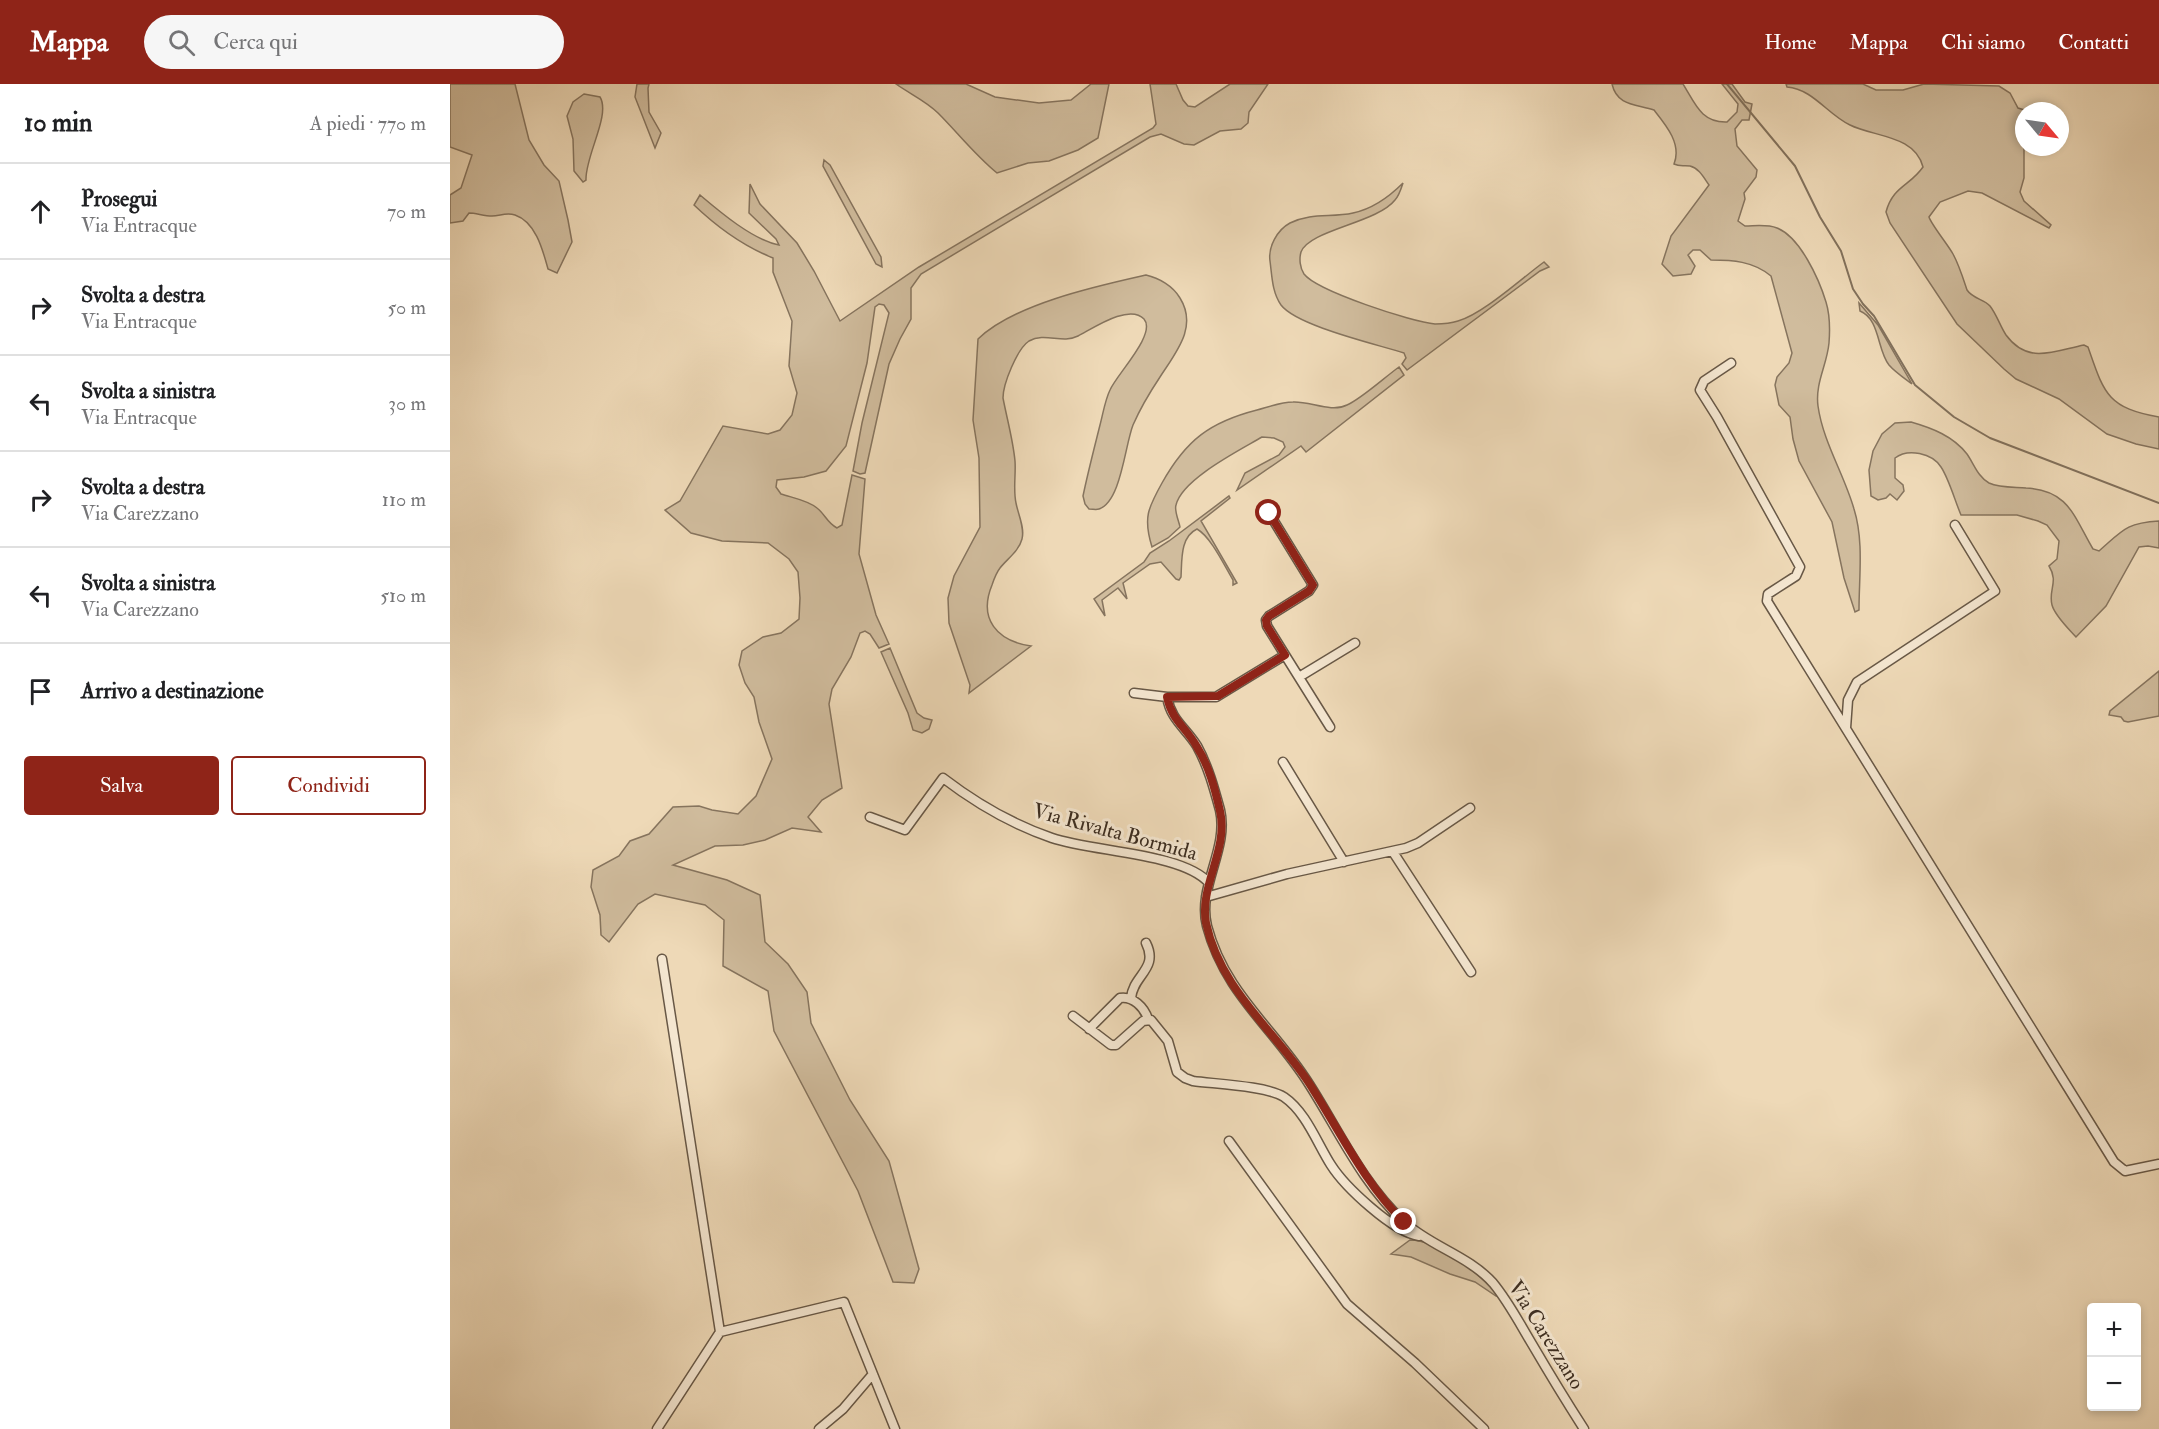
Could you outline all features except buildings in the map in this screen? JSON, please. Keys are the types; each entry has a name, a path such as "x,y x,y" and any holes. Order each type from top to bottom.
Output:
{"street":[{"path":"1731,363 1704,381 1700,390 1799,565 1796,576 1769,593 1766,600 2114,1162 2125,1172 2159,1164"},
{"path":"1269,513 1313,585 1309,591 1269,616 1266,620 1267,626 1330,727"},
{"path":"1846,729 1848,700 1857,682 1995,591 1955,525"},
{"path":"1299,677 1355,643"},
{"path":"1134,693 1167,697 1218,696 1285,655"},
{"name":"Via Carezzano","path":"1167,697 1173,716 1199,751 1209,773 1221,814 1220,836 1206,897 1205,913 1207,926 1220,961 1234,988 1304,1076 1369,1182 1394,1212 1422,1237 1472,1266 1494,1285 1584,1429"},
{"path":"1283,762 1344,862"},
{"name":"Via Rivalta Bormida","path":"870,817 905,830 944,778 977,803 1005,819 1037,832 1087,847 1171,862 1198,872 1209,883"},
{"path":"1206,897 1274,878 1393,852 1418,843 1470,808"},
{"path":"1393,852 1471,972"},
{"path":"1131,998 1134,985 1149,966 1150,956 1146,943"},
{"path":"657,1429 720,1332 662,958"},
{"path":"1089,1029 1120,998 1131,998 1168,1041 1176,1070 1181,1076 1193,1081 1270,1091 1283,1097 1298,1112 1330,1164 1347,1185 1398,1229 1422,1237"},
{"path":"1073,1016 1107,1043 1116,1045 1148,1019"},
{"path":"1229,1141 1347,1304 1415,1363 1484,1429"},
{"path":"720,1332 844,1302 895,1429"},
{"path":"819,1429 843,1409 872,1375"}],"shaded area":[{"path":"450,84 515,84 529,140 544,165 559,181 568,220 572,242 557,273 548,269 533,230 515,215 489,216 469,213 463,221 450,223 450,195 461,188 472,155 450,147"},
{"path":"637,84 649,84 649,112 661,133 655,148 635,97"},
{"path":"896,84 966,84 995,97 1039,103 1071,100 1091,84 1109,84 1098,138 1078,150 1049,161 1028,163 997,173 933,109"},
{"path":"1150,84 1176,84 1183,100 1188,106 1195,107 1230,84 1268,84 1249,112 1248,123 1241,129 1220,131 1194,145 1184,144 1161,134 1150,137 921,274 911,288 911,319 889,364 865,473 860,474 853,471 862,423 889,313 884,305 879,304 875,307 867,363 846,446 826,471 804,477 777,480 776,487 781,494 813,505 837,528 842,525 852,475 865,479 859,554 876,615 889,644 879,648 870,634 865,631 860,633 851,657 832,689 829,704 842,788 822,800 808,817 821,832 792,828 765,840 743,845 715,846 673,865 727,880 760,895 765,942 788,964 807,992 811,1023 850,1100 889,1161 919,1269 914,1283 893,1282 858,1191 774,1031 768,991 723,966 724,920 705,905 655,894 638,904 609,942 601,935 600,915 591,887 593,870 619,856 630,841 649,834 673,807 699,806 738,814 756,796 772,759 759,722 754,697 745,683 739,665 742,651 763,637 781,633 799,619 798,572 789,559 768,543 722,541 691,533 665,510 680,501 723,426 768,434 780,430 792,415 797,393 789,366 792,321 773,272 773,258 731,235 694,205 700,195 748,231 779,245 776,239 749,213 750,184 760,204 797,243 840,321 919,267 1153,128 1156,124"},
{"path":"1612,84 1683,84 1695,105 1705,115 1718,121 1727,122 1737,112 1738,104 1722,84 1732,84 1745,102 1752,104 1749,120 1742,120 1735,129 1737,146 1757,170 1756,177 1744,193 1745,199 1738,221 1745,226 1777,228 1793,240 1801,249 1819,282 1826,302 1829,343 1818,390 1818,406 1824,432 1850,496 1857,521 1860,572 1859,610 1855,612 1844,578 1832,522 1799,461 1790,417 1779,405 1775,385 1777,377 1789,363 1792,353 1771,276 1750,264 1711,260 1700,250 1693,250 1688,255 1695,266 1691,274 1673,276 1662,264 1671,236 1709,185 1693,167 1674,164 1676,149 1672,135 1654,110 1623,100 1618,96"},
{"path":"1786,84 1863,84 1876,90 1903,90 1924,84 1999,86 2010,93 2015,102 2015,156 2024,156 2024,178 2020,192 2024,201 2051,225 2049,228 1982,193 1968,191 1940,202 1929,217 1953,254 1967,290 1990,306 2006,335 2014,344 2023,350 2042,354 2084,345 2088,347 2099,376 2110,396 2128,409 2159,417 2159,449 2107,434 2059,399 2016,379 1957,324 1890,223 1886,212 1897,191 1923,167 1919,156 1903,143 1892,138 1842,121 1805,92 1787,87"},
{"path":"584,94 600,97 603,105 586,180 583,182 574,171 573,139 567,116 573,102"},
{"path":"824,160 830,165 881,257 882,267 876,264 823,166"},
{"path":"1403,183 1396,198 1386,208 1307,244 1300,258 1304,274 1327,289 1366,305 1407,318 1438,324 1456,322 1468,317 1544,262 1549,267 1540,271 1407,370 1402,364 1406,358 1404,353 1320,327 1290,313 1281,305 1276,295 1270,256 1277,234 1290,223 1314,216 1345,214 1367,209 1380,202"},
{"path":"1146,275 1165,283 1180,298 1187,319 1186,329 1178,349 1133,425 1121,472 1112,496 1099,509 1089,509 1083,496 1091,460 1110,390 1141,344 1147,326 1144,319 1129,314 1101,323 1072,338 1041,338 1029,341 1020,351 1012,367 1005,384 1003,398 1014,453 1015,498 1023,535 1018,547 996,574 988,597 987,608 989,618 1000,633 1009,639 1031,646 969,693 970,685 949,623 948,598 954,576 980,527 979,458 973,420 978,339 994,327 1034,306 1081,291"},
{"path":"1859,303 1878,325 1912,384 1897,373 1885,359 1875,328 1866,315 1860,311"},
{"path":"1399,367 1404,375 1306,452 1301,446 1237,490 1245,473 1279,455 1285,447 1283,442 1274,438 1262,437 1200,475 1181,495 1176,505 1180,527 1168,538 1152,547 1148,514 1153,499 1180,455 1201,435 1226,420 1288,402 1334,408 1347,405"},
{"path":"1911,422 1934,430 1955,442 1989,483 2002,487 2040,490 2061,500 2075,516 2093,549 2099,551 2132,526 2159,521 2159,548 2139,547 2106,606 2076,637 2059,618 2052,605 2053,577 2049,566 2057,559 2059,541 2047,525 2017,515 1961,515 1941,467 1932,458 1920,454 1906,453 1895,458 1895,478 1903,485 1904,491 1897,500 1890,494 1878,500 1871,496 1869,470 1873,451 1882,434 1895,423"},
{"path":"1229,496 1230,498 1201,521 1237,583 1233,585 1233,580 1217,552 1197,529 1187,537 1179,580 1161,562 1150,564 1123,583 1127,599 1118,588 1102,600 1105,616 1094,599 1144,562 1150,553"},
{"path":"890,648 917,713 932,720 929,729 922,733 913,730 908,713 881,652"},
{"path":"2159,671 2159,716 2128,722 2121,717 2109,715 2110,711"},
{"path":"1410,1240 1446,1252 1481,1278 1499,1296 1475,1282 1411,1257 1391,1254"}],"waterway":[{"path":"1727,84 1795,166 1820,217 1841,251 1853,289 1874,316 1915,385 1954,417 1990,438 2159,503"}],"route":[{"path":"1269,513 1313,585 1309,591 1269,616 1265,622 1285,655 1218,696 1210,698 1167,697 1173,716 1199,751 1209,773 1221,814 1220,836 1206,897 1207,926 1226,975 1234,988 1310,1084 1369,1182 1404,1222"}]}
